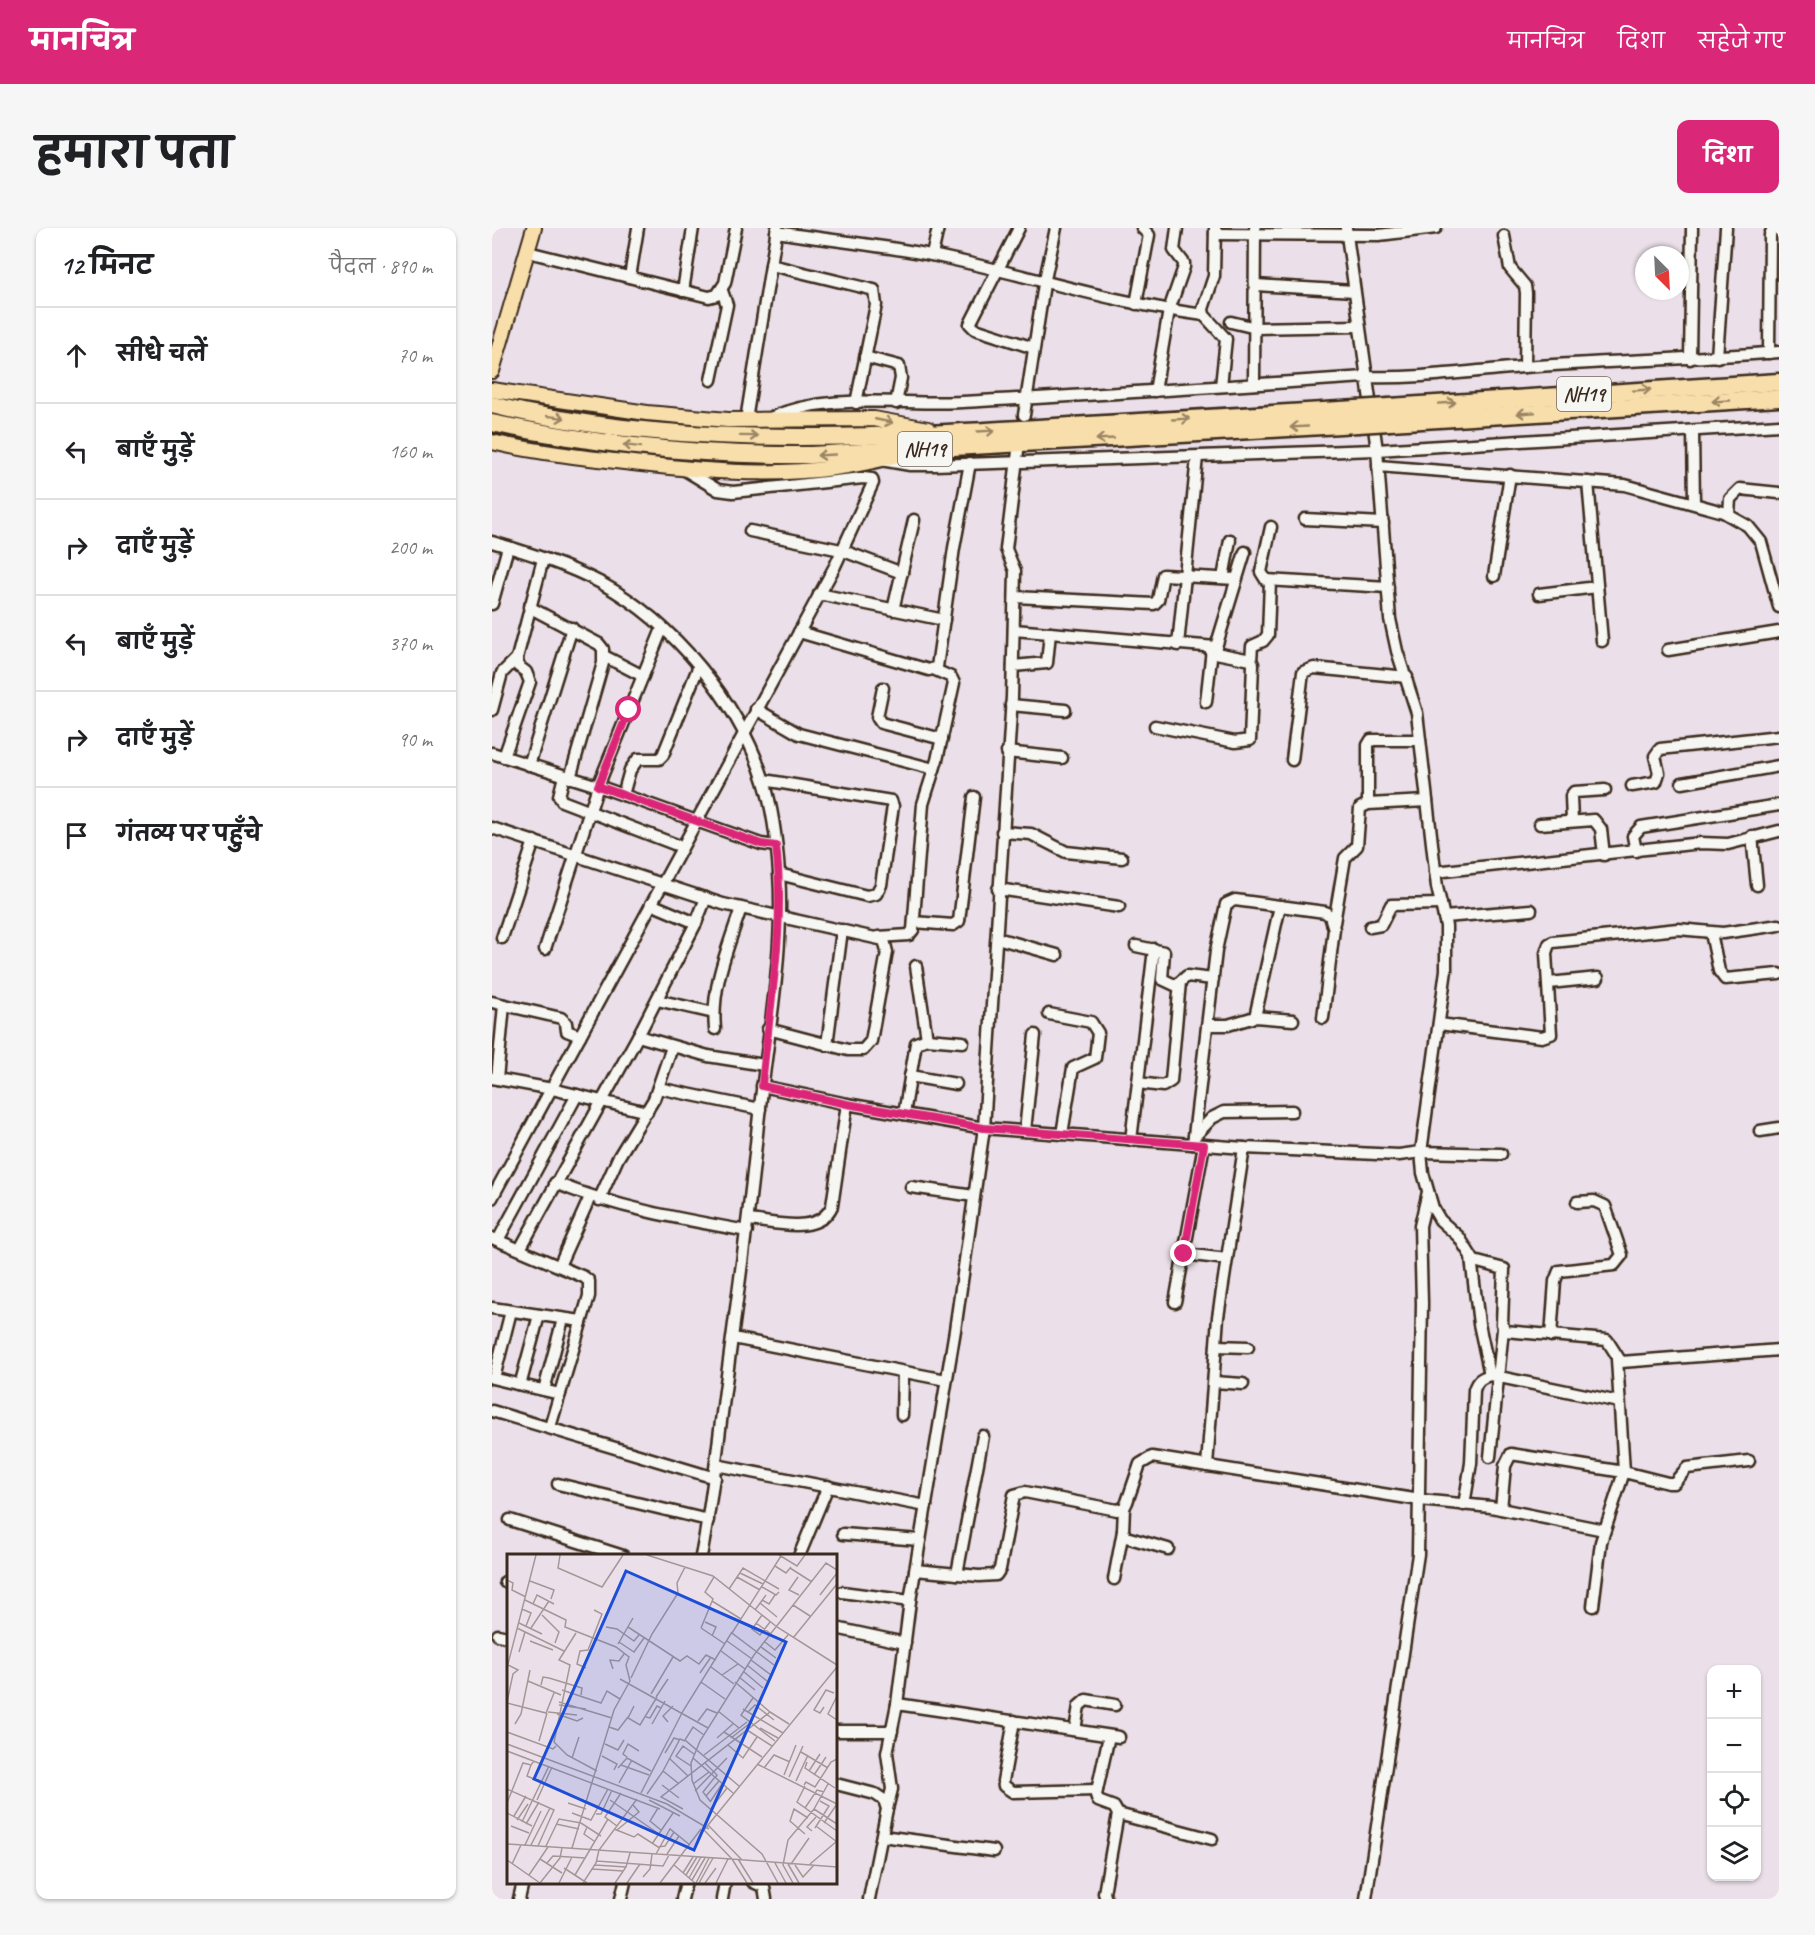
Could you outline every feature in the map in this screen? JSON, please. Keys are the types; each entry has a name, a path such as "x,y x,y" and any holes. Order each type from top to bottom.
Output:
{"highway":[{"name":"NH19","path":"493,423 583,440 720,453 811,455 913,450 1779,382"},
{"name":"NH19","path":"1389,414 1779,398"},
{"name":"NH19","path":"494,400 541,416 715,436 947,433 1357,416"}],"main road":[{"path":"492,371 534,228"},
{"path":"494,400 746,420 874,419 947,433"},
{"path":"492,442 544,453 685,470 782,473 827,470 879,460 913,450"}],"street":[{"path":"630,277 638,228"},
{"path":"683,291 693,228"},
{"path":"711,380 726,313 727,305 722,291 736,228"},
{"path":"932,255 938,228"},
{"path":"1019,228 970,324 975,329 1035,348"},
{"path":"1024,415 1044,284 1056,228"},
{"path":"1136,304 1149,235 1142,228"},
{"path":"1155,391 1169,310 1184,267 1184,263 1173,250 1178,228"},
{"path":"1221,386 1226,339 1204,315 1203,309 1214,276 1215,231 1392,234 1436,228"},
{"path":"1690,359 1692,228"},
{"path":"1717,357 1726,228"},
{"path":"766,420 810,405 1026,398 1365,377 1399,379 1524,367 1690,359 1774,352 1770,235 1773,228"},
{"path":"746,420 777,230 932,255 1044,284 1136,304 1204,315"},
{"path":"1254,384 1255,231"},
{"path":"1347,232 1365,377 1377,450 1388,587 1397,651 1413,695 1447,952 1421,1152 1428,1192 1440,1220 1459,1237 1471,1258 1479,1324 1495,1376"},
{"path":"1504,236 1510,268 1525,286 1524,367"},
{"path":"528,252 709,297 722,291"},
{"path":"771,265 874,290 876,305 856,403"},
{"path":"1256,285 1354,291"},
{"path":"1231,322 1256,328 1359,326"},
{"path":"865,357 899,366 901,378 896,403"},
{"path":"879,460 910,465 1016,463 1377,450 1779,425"},
{"path":"1693,430 1694,503"},
{"path":"869,1899 892,1789 887,1762 891,1731 897,1704 910,1601 984,1128 1013,666 1016,571 1006,549 1018,451"},
{"path":"1178,645 1197,457"},
{"path":"933,669 938,662 970,463"},
{"path":"1378,466 1625,485 1694,503 1729,515 1748,526 1761,542 1779,607"},
{"path":"493,1194 697,821 743,731 799,632 873,488 872,479 868,477 733,492 709,485 685,470"},
{"path":"1494,576 1510,476"},
{"path":"1588,482 1602,641"},
{"path":"1729,515 1730,499 1740,489 1779,493"},
{"path":"1305,519 1383,523"},
{"path":"893,610 914,520"},
{"path":"1271,527 1261,572 1270,581 1388,587"},
{"path":"750,531 842,550 902,573"},
{"path":"1223,578 1230,540"},
{"path":"492,542 543,558 602,584 662,628 732,711 764,780 770,804 779,873 776,976 733,1338 715,1478 702,1554"},
{"path":"492,604 508,547"},
{"path":"1206,702 1212,650 1219,644 1222,636 1245,552"},
{"path":"504,758 530,682 526,672 518,666 516,658 543,558"},
{"path":"1015,597 1154,604 1158,600 1163,575 1236,579"},
{"path":"1155,726 1247,742 1251,737 1255,673 1251,660 1254,643 1263,641 1268,635 1270,581"},
{"path":"1539,594 1597,587"},
{"path":"819,594 944,620"},
{"path":"529,607 599,644 604,656 560,799 682,847"},
{"path":"529,765 572,628"},
{"path":"545,948 598,786 662,628"},
{"path":"1014,630 1178,645 1212,650 1251,660"},
{"path":"799,632 933,669 951,677 954,683 942,739 922,804 912,933 877,938"},
{"path":"1668,650 1779,632"},
{"path":"1013,666 1047,663 1050,633"},
{"path":"604,656 643,676"},
{"path":"492,710 502,673 516,658"},
{"path":"623,795 630,770 638,759 659,759 663,755 698,668"},
{"path":"1292,760 1303,672 1314,668 1407,677"},
{"path":"884,688 877,717 881,723 942,739"},
{"path":"1011,705 1065,710"},
{"path":"756,709 798,734 934,769"},
{"path":"1632,786 1656,782 1659,774 1655,756 1660,749 1779,736"},
{"path":"1368,804 1368,745 1371,740 1420,740"},
{"path":"1007,752 1062,758"},
{"path":"492,753 598,786 761,844 776,846"},
{"path":"1682,783 1779,766"},
{"path":"764,780 891,801 893,806 881,885 876,894 867,896 779,873"},
{"path":"1572,821 1571,796 1574,792 1605,790"},
{"path":"914,922 953,925 958,921 974,797"},
{"path":"1323,1018 1334,923 1345,858 1355,849 1359,808 1368,804 1427,801"},
{"path":"1636,852 1634,836 1641,827 1779,805"},
{"path":"1540,824 1588,819 1598,822 1604,855"},
{"path":"492,828 706,898 884,940 887,952 871,1041 863,1050 857,1052 768,1029"},
{"path":"1435,872 1636,852 1701,843 1728,844 1752,836 1779,831"},
{"path":"1002,832 1031,834 1066,852 1122,858"},
{"path":"1752,836 1757,885"},
{"path":"502,938 534,840"},
{"path":"998,889 1119,907"},
{"path":"520,1249 638,1036 696,923 706,898"},
{"path":"1175,1302 1184,1254 1207,1025 1223,910 1226,904 1235,900 1325,912 1334,923"},
{"path":"651,904 696,923"},
{"path":"1370,927 1381,926 1391,905 1441,904"},
{"path":"1255,1017 1280,906"},
{"path":"715,1029 714,1013 718,978 741,908"},
{"path":"1444,917 1531,910"},
{"path":"1438,1024 1548,1037 1552,1030 1547,948 1553,942 1678,929 1711,933 1779,925"},
{"path":"827,1045 842,930"},
{"path":"1711,933 1719,971 1725,979 1779,974"},
{"path":"997,938 1057,955"},
{"path":"1136,946 1164,952 1162,979 1179,987"},
{"path":"1131,1140 1154,949"},
{"path":"916,966 927,1039"},
{"path":"1138,1083 1163,1086 1171,1081 1180,982 1187,976 1213,979"},
{"path":"1549,982 1598,978"},
{"path":"657,1000 714,1013"},
{"path":"492,1002 561,1018 566,1023 567,1031 580,1036"},
{"path":"504,1005 494,1078 552,1089 646,1112"},
{"path":"1049,1014 1091,1022 1098,1033 1095,1058 1073,1068 1062,1134"},
{"path":"1207,1025 1228,1025 1255,1017 1293,1020"},
{"path":"1025,1131 1035,1035"},
{"path":"638,1036 672,1047 764,1065"},
{"path":"904,1114 916,1043 927,1039 963,1042"},
{"path":"559,1266 594,1199 646,1112 658,1088 672,1047"},
{"path":"910,1076 956,1084"},
{"path":"762,1086 847,1104 984,1128 1131,1140 1197,1142 1244,1148 1399,1155 1421,1152 1501,1154"},
{"path":"658,1088 760,1109"},
{"path":"550,1427 589,1296 589,1281 495,1239 577,1095"},
{"path":"555,1183 594,1199 650,1214 747,1225 809,1225 828,1216 832,1206 847,1104"},
{"path":"1197,1142 1212,1118 1224,1112 1292,1111"},
{"path":"1760,1131 1779,1130"},
{"path":"1208,1466 1216,1346 1244,1148"},
{"path":"911,1187 974,1196"},
{"path":"1366,1899 1416,1567 1420,1500 1420,1226 1428,1192"},
{"path":"1551,1335 1555,1281 1559,1271 1614,1265 1622,1255 1605,1206 1594,1201 1576,1202"},
{"path":"1184,1254 1227,1259"},
{"path":"1471,1258 1478,1263 1504,1269 1503,1329 1495,1376 1490,1457"},
{"path":"492,1308 581,1321"},
{"path":"512,1311 493,1378 560,1394"},
{"path":"517,1384 523,1379 539,1315"},
{"path":"544,1390 563,1319"},
{"path":"1503,1329 1509,1333 1607,1340 1613,1346 1617,1359 1624,1472 1604,1530 1593,1606"},
{"path":"733,1338 946,1380"},
{"path":"1216,1346 1248,1347"},
{"path":"1617,1359 1626,1362 1779,1350"},
{"path":"902,1415 903,1373"},
{"path":"1464,1505 1471,1455 1476,1382 1495,1376 1619,1402"},
{"path":"1214,1382 1243,1384"},
{"path":"492,1411 715,1478"},
{"path":"957,1574 983,1436"},
{"path":"1471,1455 1506,1459 1517,1453 1674,1483 1687,1468 1749,1461"},
{"path":"1114,1579 1123,1531 1124,1508 1144,1459 1161,1458 1420,1500 1501,1509 1604,1530"},
{"path":"1501,1509 1506,1459"},
{"path":"716,1465 926,1506"},
{"path":"558,1484 708,1520"},
{"path":"800,1554 828,1486"},
{"path":"915,1570 996,1575 1000,1569 1011,1503 1014,1495 1018,1493 1107,1510 1124,1508"},
{"path":"510,1520 617,1554"},
{"path":"1123,1531 1131,1540 1168,1549"},
{"path":"843,1534 920,1540"},
{"path":"842,1592 910,1601"},
{"path":"837,1628 905,1643"},
{"path":"1075,1730 1079,1706 1086,1700 1116,1705"},
{"path":"897,1704 1114,1736 1097,1790 1098,1801 1114,1807 1118,1814 1104,1893 1106,1899"},
{"path":"1014,1721 1003,1781 1008,1790 1013,1792 1097,1790"},
{"path":"837,1731 891,1731"},
{"path":"837,1784 875,1794 884,1800 887,1809"},
{"path":"1118,1814 1212,1839"},
{"path":"882,1836 994,1851"},
{"path":"519,1899 523,1884"},
{"path":"682,1899 686,1884"},
{"path":"722,1899 725,1884"},
{"path":"757,1884 764,1887 766,1899"}],"route":[{"path":"629,710 598,786 761,844 776,846 779,873 778,943 762,1086 847,1104 984,1128 1204,1145 1184,1254"}]}
